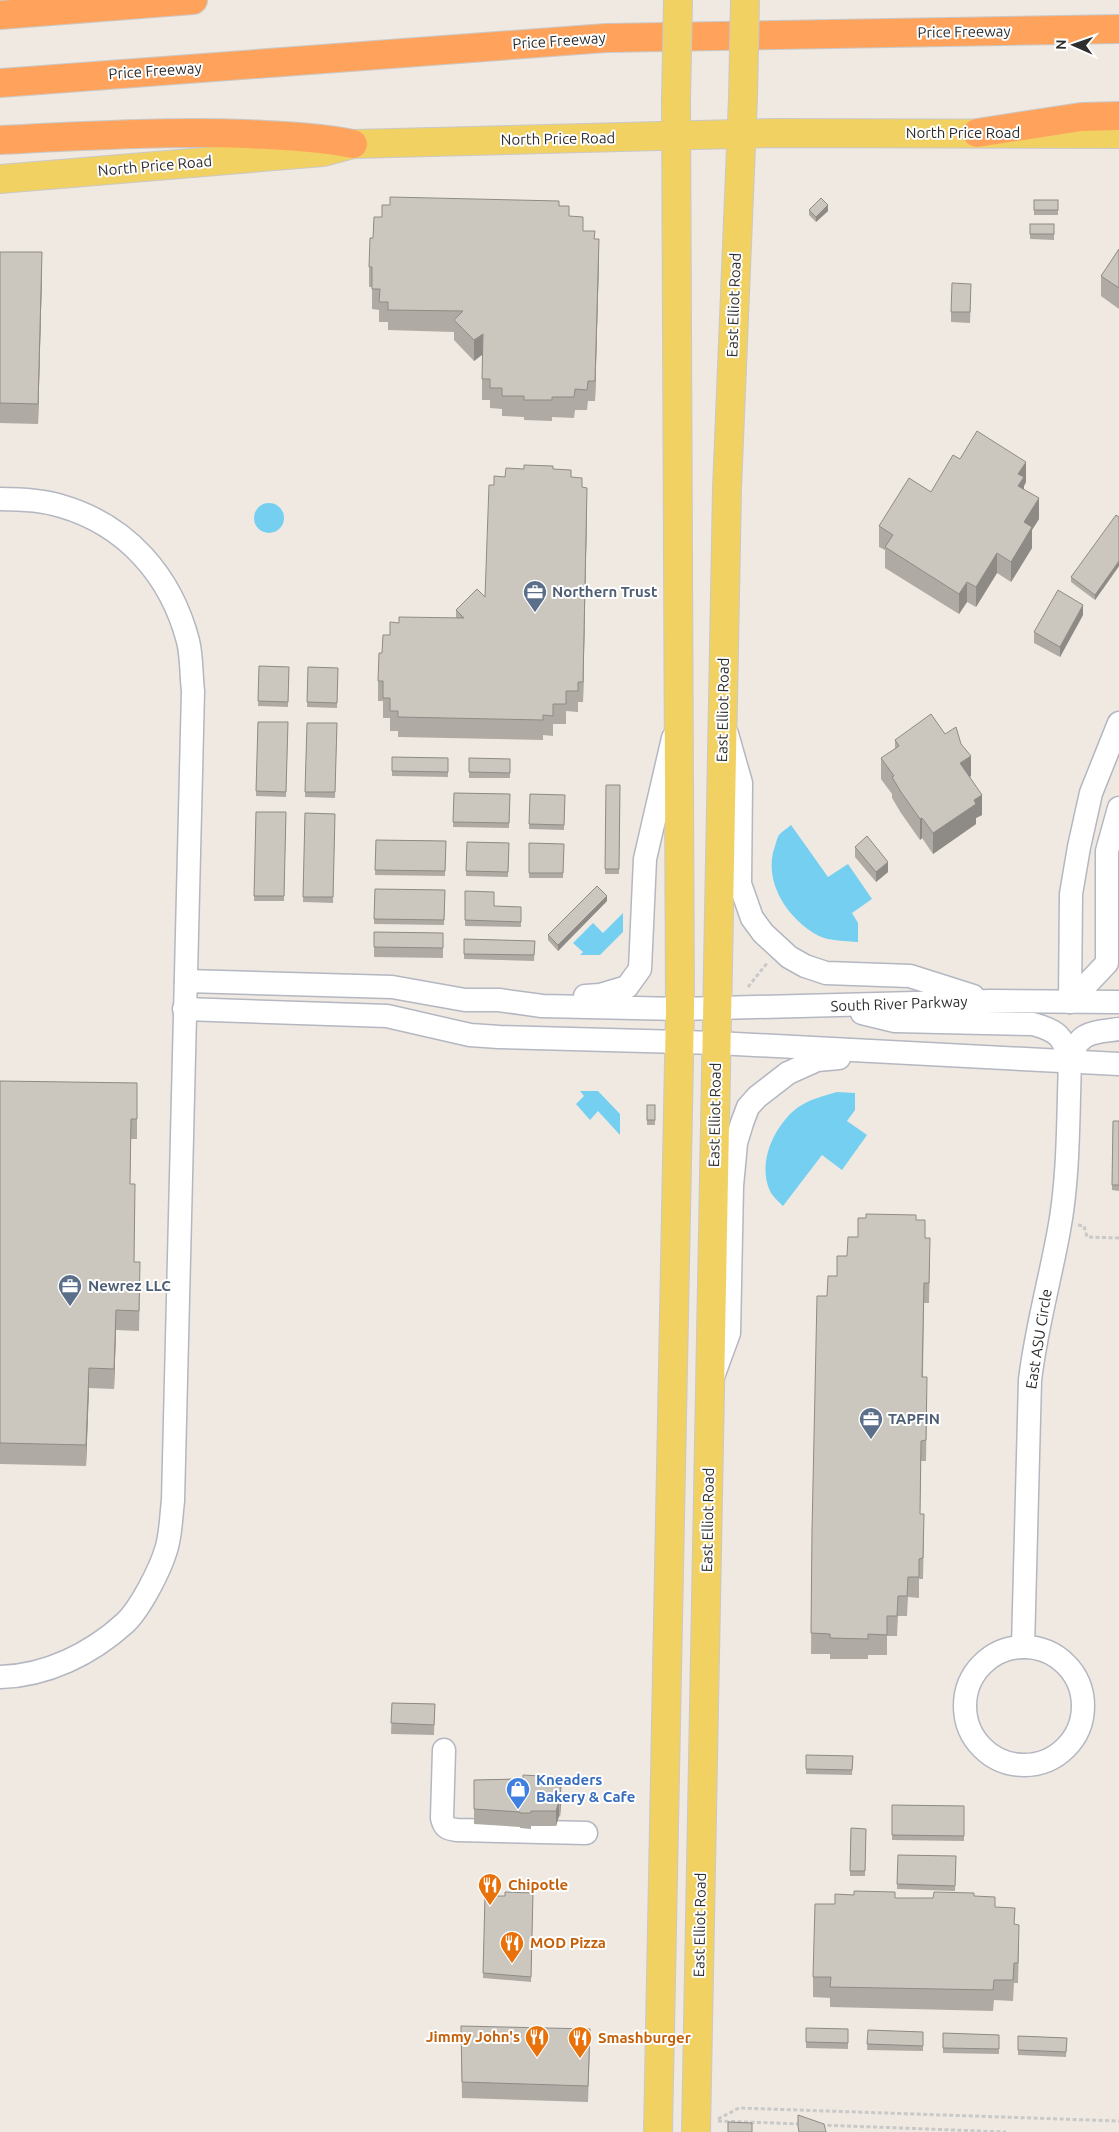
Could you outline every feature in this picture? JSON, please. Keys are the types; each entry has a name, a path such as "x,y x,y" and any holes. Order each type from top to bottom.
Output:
{"highway":[{"path":"0,15 193,0"},
{"name":"Price Freeway","path":"0,83 606,38 1119,29"},
{"path":"977,133 1081,117 1119,116"},
{"path":"0,140 157,133 212,133 320,137 353,144"}],"main road":[{"path":"658,2132 680,1010 677,723 676,100 678,0"},
{"name":"East Elliot Road","path":"706,2126 702,1833 722,720 728,470 742,134 745,0"},
{"name":"North Price Road","path":"0,179 324,152 353,144 742,134 1119,134"},
{"path":"666,1714 680,1714 686,1722 685,1804 702,1833"}],"street":[{"path":"0,499 60,505 102,523 146,557 169,591 188,642 193,691 173,1500 167,1548 156,1579 126,1622 91,1649 56,1666 0,1677"},
{"path":"722,720 742,783 740,884 752,918 763,933 789,957 805,966 826,972 910,976 990,1001"},
{"path":"186,981 384,986 465,1000 600,995 627,987 635,979 640,969 642,955 642,885 645,859 658,797 677,723"},
{"path":"1070,1002 1071,894 1078,847 1091,793 1119,723"},
{"path":"1070,1002 1107,963 1107,851 1119,808"},
{"name":"South River Parkway","path":"499,1000 542,1006 680,1010 990,1001 1119,1002"},
{"path":"829,1006 895,1021 1033,1024 1053,1031 1060,1037 1066,1047 1070,1061"},
{"path":"184,1010 387,1016 470,1035 498,1038 717,1043 1119,1064"},
{"path":"1070,1061 1073,1048 1078,1040 1086,1035 1119,1029"},
{"path":"711,1385 729,1333 734,1159 736,1143 748,1108 757,1097 788,1073 817,1060 868,1058 906,1053"},
{"name":"East ASU Circle","path":"1023,1647 1030,1380 1033,1354 1059,1228 1066,1158 1070,1061"},
{"path":"1023,1647 1040,1650 1056,1657 1069,1669 1078,1684 1082,1701 1081,1718 1076,1734 1065,1748 1051,1759 1035,1765 1018,1765 1001,1761 986,1752 976,1742 967,1722 965,1700 969,1684 978,1669 991,1657 1006,1650 1023,1647"},
{"path":"444,1750 442,1818 445,1826 448,1828 456,1830 586,1833"}],"path":[{"path":"748,987 773,956"},
{"path":"1076,1225 1084,1226 1087,1237 1119,1238"},
{"path":"706,2126 739,2108 1119,2121"},
{"path":"706,2126 802,2124"},
{"path":"812,2125 1006,2132"}],"water":[{"path":"269,503 280,507 284,518 280,529 269,533 258,529 254,518 258,507"},
{"path":"791,825 828,877 848,864 872,899 852,913 858,923 858,942 833,940 819,936 797,920 780,898 772,873 772,859 778,836"},
{"path":"623,913 623,932 600,955 580,955 583,952 573,943 593,923 603,933"},
{"path":"580,1091 598,1091 620,1114 620,1135 598,1111 590,1120 576,1104 584,1096"},
{"path":"837,1092 855,1093 855,1110 847,1121 867,1135 842,1170 822,1155 783,1206 771,1193 766,1180 767,1157 775,1135 781,1125 797,1108 822,1096"}],"building":[{"path":"390,197 559,201 559,206 569,206 569,216 583,217 583,231 595,231 594,239 599,239 595,381 588,381 587,390 575,389 574,397 552,397 552,400 524,400 524,396 502,396 502,388 490,388 490,379 482,379 483,334 474,340 454,320 463,311 388,310 388,302 379,302 380,289 372,289 372,267 369,267 370,238 373,238 374,217 382,217 382,205 390,205"},
{"path":"821,198 828,205 816,217 809,210"},
{"path":"1034,200 1058,200 1058,210 1034,210"},
{"path":"1030,224 1054,224 1054,234 1030,234"},
{"path":"1119,249 1119,288 1101,276"},
{"path":"0,252 42,252 38,404 0,403"},
{"path":"952,283 971,284 970,312 951,312"},
{"path":"977,431 1026,462 1018,474 1024,477 1018,486 1039,498 1024,522 1032,527 1011,562 997,553 976,587 967,582 959,594 885,547 893,535 879,526 909,478 931,492 953,455 960,459"},
{"name":"Northern Trust","path":"524,465 553,466 553,469 571,470 571,477 582,478 582,487 587,488 583,682 578,682 578,691 566,691 566,704 553,704 553,716 543,715 543,720 398,717 398,711 390,711 390,698 383,698 383,681 378,681 379,653 382,653 383,635 390,635 390,622 399,623 399,617 464,618 456,610 477,589 485,597 489,485 494,485 494,476 505,477 506,468 524,469"},
{"path":"1116,515 1119,517 1119,561 1095,595 1071,577"},
{"path":"1058,590 1083,605 1060,647 1034,632"},
{"path":"259,666 289,667 288,702 258,701"},
{"path":"308,667 338,668 337,703 307,702"},
{"path":"931,714 945,734 956,727 961,744 971,756 960,763 982,795 974,800 976,804 933,833 922,818 920,819 901,792 892,777 894,776 881,758 899,746 895,740"},
{"path":"258,722 288,722 286,792 256,791"},
{"path":"307,723 337,723 335,792 305,792"},
{"path":"392,757 448,758 448,772 392,771"},
{"path":"469,758 510,759 510,773 469,772"},
{"path":"606,785 620,785 619,869 605,869"},
{"path":"454,793 510,794 509,823 453,822"},
{"path":"530,794 565,795 564,825 529,824"},
{"path":"256,812 286,812 284,896 254,896"},
{"path":"305,813 335,814 333,897 303,897"},
{"path":"867,836 888,862 876,872 855,847"},
{"path":"376,840 446,841 445,871 375,870"},
{"path":"467,842 509,843 508,872 466,871"},
{"path":"529,843 564,844 563,873 529,873"},
{"path":"597,886 607,896 558,945 548,935"},
{"path":"375,889 445,890 444,920 374,919"},
{"path":"465,891 494,892 494,906 521,907 521,922 465,920"},
{"path":"374,932 443,933 443,948 374,947"},
{"path":"464,939 535,941 534,955 464,954"},
{"name":"Newrez LLC","path":"0,1081 137,1083 137,1119 131,1119 130,1184 135,1184 134,1262 140,1262 139,1311 116,1310 114,1369 89,1368 86,1445 0,1443"},
{"path":"647,1105 655,1105 655,1120 647,1120"},
{"path":"1113,1121 1119,1121 1119,1185 1112,1185"},
{"name":"TAPFIN","path":"866,1214 916,1215 916,1220 925,1220 925,1238 930,1238 929,1283 924,1283 922,1377 927,1377 926,1440 921,1441 920,1514 924,1514 923,1558 919,1559 919,1577 908,1577 907,1596 898,1596 897,1616 887,1616 887,1635 868,1634 868,1639 830,1638 830,1634 811,1633 817,1296 827,1296 828,1276 837,1276 837,1256 847,1256 848,1237 858,1237 858,1218 866,1218"},
{"path":"392,1703 435,1704 434,1725 391,1723"},
{"path":"806,1755 853,1756 852,1770 806,1769"},
{"path":"523,1775 556,1777 559,1787 561,1787 560,1801 556,1811 520,1813 474,1809 474,1780 523,1779"},
{"path":"892,1805 964,1806 964,1836 892,1835"},
{"path":"851,1828 866,1829 865,1871 850,1871"},
{"path":"898,1855 956,1856 955,1886 897,1884"},
{"path":"854,1891 895,1892 895,1898 933,1898 934,1892 974,1893 974,1896 995,1897 995,1907 1015,1908 1014,1924 1019,1925 1018,1963 1014,1963 1013,1980 994,1980 993,1990 830,1987 831,1977 813,1977 815,1904 835,1904 835,1894 854,1895"},
{"path":"505,1892 533,1893 531,1977 483,1973 485,1896 505,1896"},
{"path":"461,2026 590,2029 588,2086 462,2082"},
{"path":"806,2028 848,2029 848,2043 806,2042"},
{"path":"868,2030 923,2032 923,2046 867,2044"},
{"path":"943,2033 999,2035 999,2049 943,2048"},
{"path":"1018,2036 1067,2038 1066,2052 1018,2050"},
{"path":"798,2115 824,2124 826,2132 799,2132"},
{"path":"728,2122 752,2123 752,2132 728,2132"}],"place":[{"name":"Northern Trust","path":"535,613"},
{"name":"Newrez LLC","path":"70,1307"},
{"name":"TAPFIN","path":"871,1440"},
{"name":"Kneaders Bakery & Cafe","path":"518,1810"},
{"name":"Chipotle","path":"490,1906"},
{"name":"MOD Pizza","path":"512,1964"},
{"name":"Jimmy John's","path":"537,2058"},
{"name":"Smashburger","path":"580,2059"}]}
